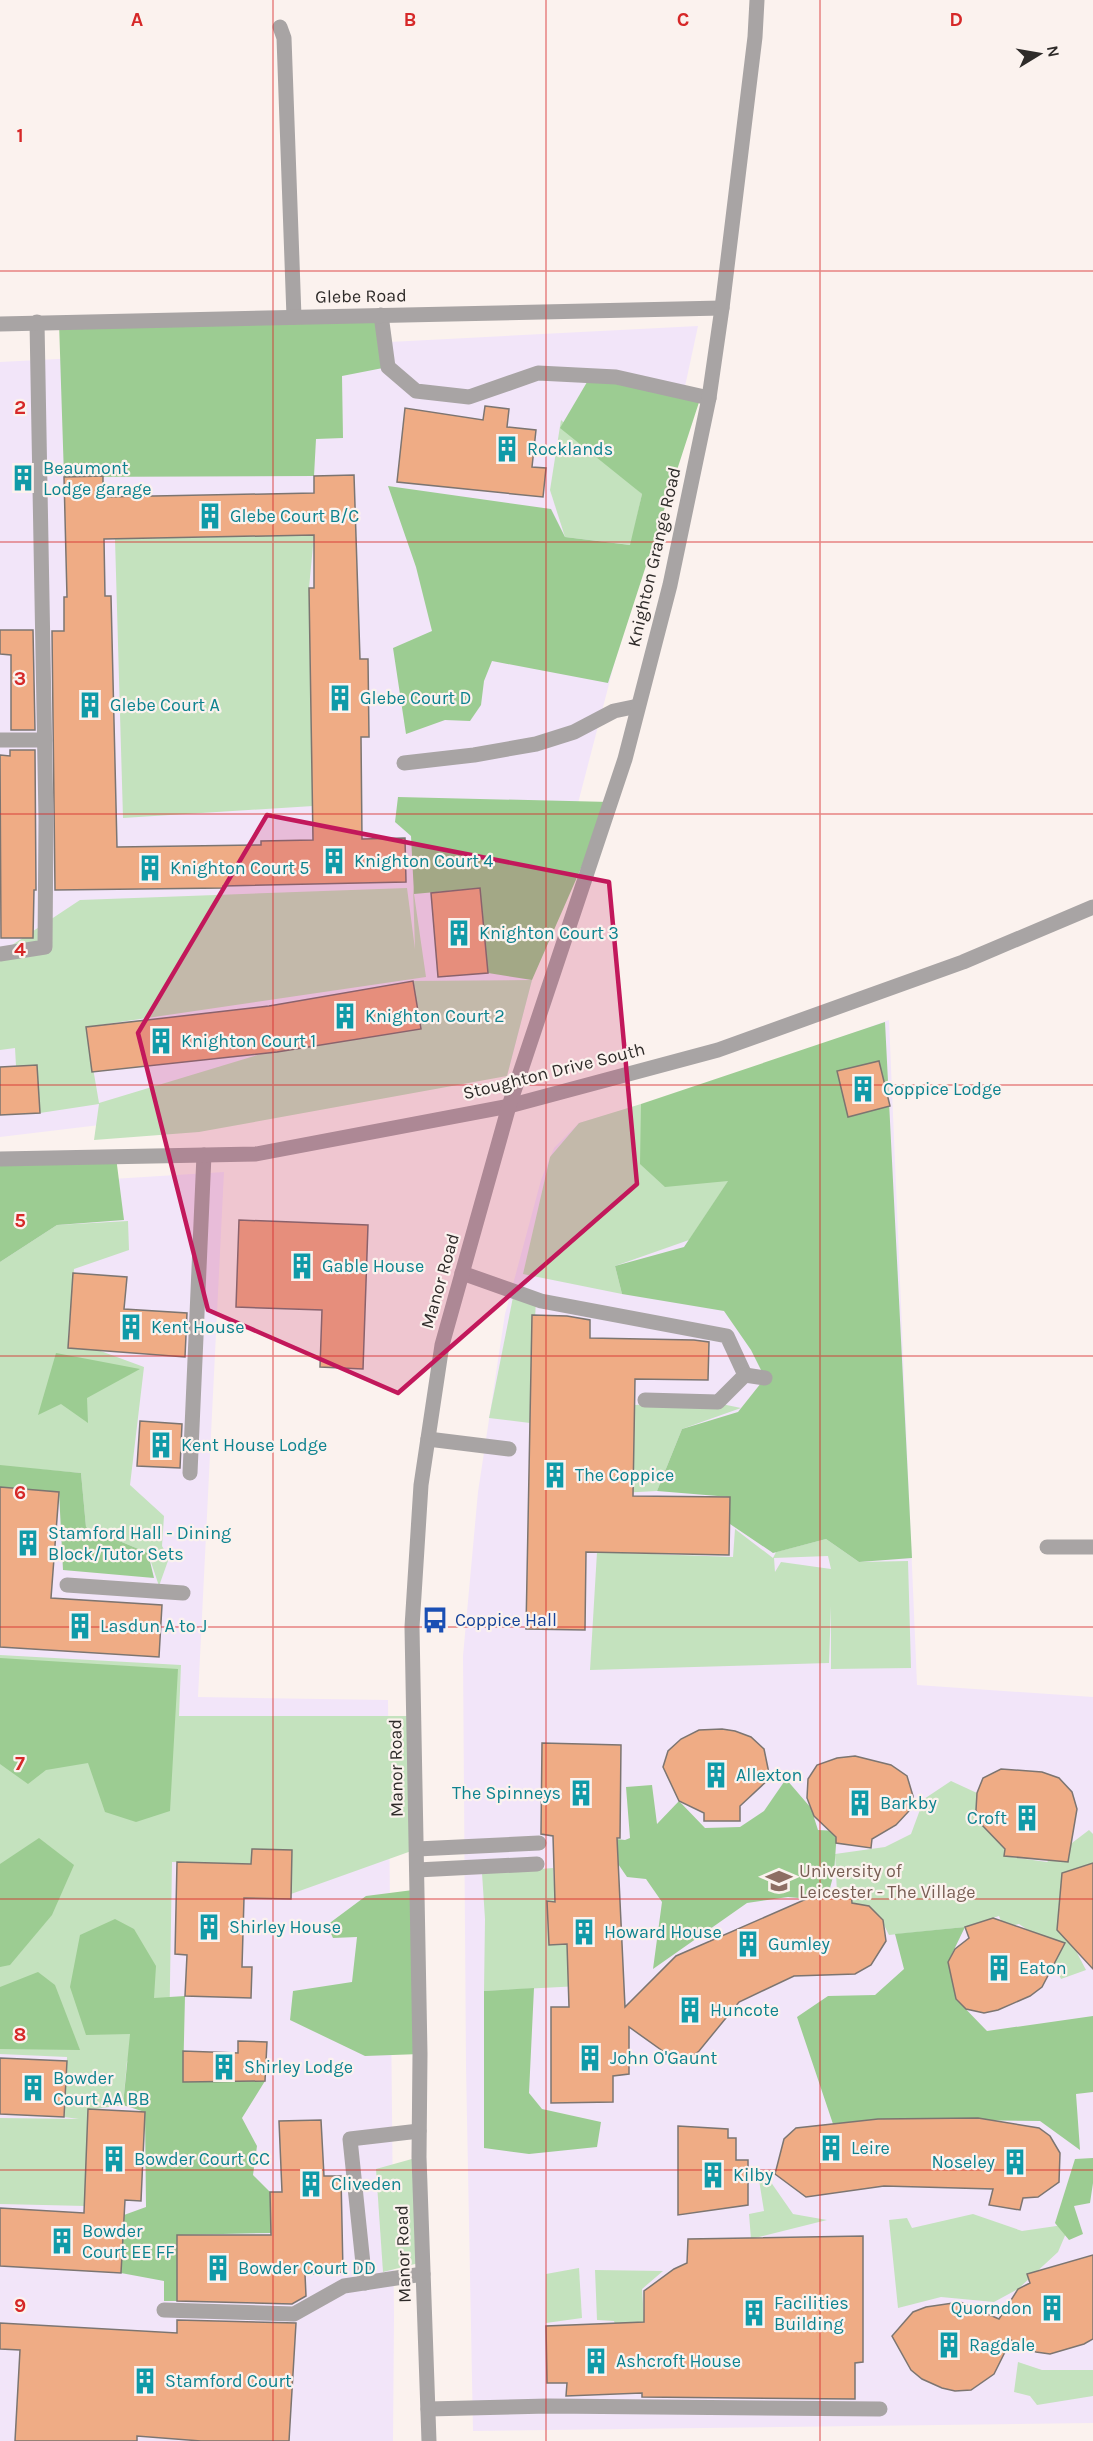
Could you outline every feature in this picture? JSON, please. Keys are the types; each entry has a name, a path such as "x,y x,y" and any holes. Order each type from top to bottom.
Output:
{"street":[{"name":"Knighton Grange Road","path":"509,1106 625,759 670,585 709,398 755,37 757,0"},
{"path":"280,27 284,38 294,317"},
{"name":"Glebe Road","path":"0,324 722,308"},
{"path":"381,315 388,367 416,391 468,397 538,373 616,377 709,398"},
{"path":"0,954 45,947 45,740 37,322"},
{"path":"404,763 474,755 536,744 574,732 614,711 638,706"},
{"path":"0,740 45,740"},
{"name":"Stoughton Drive South","path":"0,1159 256,1154 509,1106 718,1050 963,962 1093,907"},
{"name":"Manor Road","path":"429,2441 419,2131 417,1849 412,1627 422,1485 442,1345 509,1106"},
{"path":"190,1473 204,1155"},
{"path":"462,1273 541,1301 727,1336 745,1374"},
{"path":"745,1374 765,1378"},
{"path":"645,1400 718,1402 745,1374"},
{"path":"428,1439 509,1449"},
{"path":"1047,1547 1093,1547"},
{"path":"67,1585 183,1593"},
{"path":"417,1849 539,1843"},
{"path":"417,1870 537,1864"},
{"path":"365,2283 350,2139 419,2131"},
{"path":"164,2310 294,2314 344,2286 423,2274"},
{"path":"428,2409 548,2406 880,2409"}],"highlighted area":[{"path":"267,815 609,882 637,1184 398,1393 208,1310 138,1033"}],"shaded area":[{"path":"698,326 678,419 507,1076 0,1137 0,362"},
{"name":"University of Leicester - The Village","path":"889,1020 917,1685 1093,1697 1093,2423 473,2431 466,2066 463,1656 478,1492 505,1314 541,1180 554,1148 579,1123 702,1087"},
{"path":"224,1172 198,1697 388,1700 394,2317 393,2441 0,2441 0,1186"}],"green space":[{"path":"381,315 388,367 342,376 343,438 316,439 314,476 64,477 59,322"},
{"path":"590,377 701,396 608,683 492,661 484,681 481,705 470,721 445,720 406,734 393,648 432,631 416,567 388,486 551,509 565,537 630,545 642,494 560,428"},
{"path":"561,420 642,494 631,545 565,537 550,490"},
{"path":"314,535 309,588 313,806 123,818 115,539"},
{"path":"398,797 610,802 532,980 488,973 480,888 414,894 411,836 395,822"},
{"path":"413,887 426,977 86,1027 99,1103 264,1053 421,1028 413,981 532,980 507,1076 199,1132 94,1140 99,1104 40,1113 37,1066 16,1066 15,1048 0,1050 0,953 80,900 407,888 415,949"},
{"path":"885,1022 912,1558 859,1562 826,1539 773,1553 730,1524 730,1497 657,1491 682,1429 738,1412 765,1378 751,1350 724,1311 622,1294 615,1266 684,1247 728,1181 665,1187 640,1164 641,1104"},
{"path":"641,1104 641,1164 729,1180 689,1240 615,1266 622,1294 523,1274 550,1157 579,1123"},
{"path":"116,1157 124,1220 57,1225 0,1262 0,1158"},
{"path":"128,1221 129,1250 74,1269 68,1339 144,1367 130,1485 164,1516 162,1546 169,1558 159,1586 148,1553 86,1527 81,1473 0,1466 0,1262 57,1225"},
{"path":"514,1292 536,1299 530,1423 489,1418"},
{"path":"56,1353 140,1369 87,1398 88,1423 61,1404 38,1415"},
{"path":"712,1402 741,1408 682,1429 657,1491 581,1495 634,1405"},
{"path":"0,1465 81,1473 86,1527 148,1553 154,1578 63,1570 59,1492 0,1487"},
{"path":"735,1529 773,1558 776,1552 826,1539 859,1562 908,1561 911,1668 831,1669 831,1606 829,1663 590,1670 597,1552 733,1557","holes":["828,1556 831,1569 781,1562 775,1572 774,1558"]},
{"path":"0,1655 181,1665 179,1716 414,1716 417,1849 291,1894 291,1850 252,1849 251,1864 172,1862 169,2043 127,2061 123,2105 88,2110 86,2206 0,2204 0,2118 79,2119 64,2117 67,2057 0,2054"},
{"path":"0,1658 178,1669 170,1811 136,1822 105,1812 88,1763 46,1770 28,1784 0,1764"},
{"path":"786,1779 811,1808 818,1830 837,1831 834,1873 830,1888 810,1899 788,1897 747,1903 653,1969 662,1902 646,1879 627,1877 612,1855 607,1838 625,1840 630,1838 626,1787 652,1785 657,1824 679,1801 705,1828 740,1827 764,1811"},
{"path":"951,1781 977,1793 978,1817 985,1829 1006,1840 1004,1856 1047,1862 1089,1830 1093,1834 1093,1863 1086,1865 1061,1893 1057,1930 1070,1932 1075,1949 1086,1970 1061,1979 1044,1941 1019,1924 1004,1928 999,1916 965,1927 889,1935 883,1923 852,1903 851,1892 837,1893 835,1854 885,1847 911,1834 924,1799"},
{"path":"39,1838 74,1865 52,1915 10,1965 0,1967 0,1864"},
{"path":"553,1868 555,1902 547,1902 549,1945 567,1944 568,1962 579,1962 580,1986 484,1991 485,1919 482,1873"},
{"path":"413,1890 420,2054 365,2056 290,2020 293,1991 352,1982 357,1937 333,1938 327,1925 366,1896"},
{"path":"115,1919 134,1929 156,1966 154,1998 185,1996 183,2082 265,2081 242,2118 257,2146 253,2175 270,2192 271,2233 177,2235 177,2301 164,2301 164,2281 121,2273 124,2215 146,2207 145,2112 123,2105 130,2034 86,2035 70,1987 80,1935"},
{"path":"965,1927 948,1962 956,1999 987,2031 1093,2016 1093,2092 1076,2094 1080,2150 1040,2121 878,2119 833,2124 797,2017 828,1996 875,1995 904,1969 895,1934"},
{"path":"38,1972 55,1985 80,2050 0,2049 0,1987"},
{"path":"534,1988 529,2093 542,2109 601,2122 597,2147 529,2154 484,2148 484,1991"},
{"path":"419,2157 419,2263 383,2272 376,2169"},
{"path":"1093,2158 1090,2203 1074,2206 1083,2234 1069,2240 1055,2223 1075,2159"},
{"path":"768,2178 793,2214 827,2220 751,2239 749,2214 764,2211 759,2180"},
{"path":"973,2214 1022,2231 1070,2224 1058,2252 1018,2289 994,2302 941,2297 898,2308 889,2220 907,2218 912,2228"},
{"path":"579,2268 582,2318 546,2323 546,2274"},
{"path":"595,2270 663,2271 642,2289 645,2334 619,2337 614,2321 597,2320"},
{"path":"1018,2362 1042,2370 1093,2370 1093,2396 1037,2405 1030,2396 1014,2392"}],"building":[{"name":"Rocklands","path":"485,406 509,409 507,427 536,430 532,467 546,468 543,497 397,482 405,408 483,420"},
{"path":"354,475 360,659 368,659 369,737 361,737 362,839 405,838 406,882 223,886 223,888 55,890 52,631 64,631 64,597 67,597 64,477 103,476 103,497 314,493 314,476","holes":["314,535 314,588 309,588 313,840 261,841 261,845 117,847 111,596 105,596 104,539"]},
{"path":"0,630 33,630 35,730 11,730 11,655 0,654"},
{"path":"10,750 35,750 36,890 34,890 33,938 1,938 0,755 10,756"},
{"name":"Knighton Court 3","path":"480,888 488,973 438,977 431,893"},
{"path":"413,981 421,1029 277,1052 92,1072 86,1027 269,1006"},
{"name":"Coppice Lodge","path":"879,1061 890,1106 848,1117 837,1071"},
{"path":"37,1065 40,1113 0,1115 0,1067"},
{"name":"Gable House","path":"239,1220 368,1225 363,1369 320,1367 322,1310 236,1307"},
{"name":"Kent House","path":"73,1273 127,1277 124,1309 187,1313 185,1357 68,1348"},
{"name":"The Coppice","path":"532,1315 567,1316 590,1320 590,1338 709,1342 708,1380 635,1379 633,1496 730,1497 729,1555 586,1552 585,1630 526,1629"},
{"name":"Kent House Lodge","path":"140,1421 182,1424 180,1468 137,1466"},
{"path":"0,1487 59,1492 51,1598 162,1605 159,1657 0,1647"},
{"name":"Allexton","path":"722,1729 751,1737 764,1749 770,1778 740,1806 740,1821 704,1821 704,1813 679,1801 663,1767 668,1751 681,1739 699,1730"},
{"path":"542,1743 621,1745 620,1838 617,1838 625,2007 676,1956 820,1893 851,1892 852,1903 869,1906 883,1920 886,1941 871,1965 855,1974 794,1976 739,2002 699,2051 691,2057 667,2054 629,2027 629,2074 613,2076 613,2102 551,2103 551,2007 569,2007 567,1944 549,1945 547,1901 555,1902 553,1836 541,1834"},
{"name":"Barkby","path":"855,1756 891,1765 907,1776 913,1796 909,1811 896,1825 872,1839 871,1848 836,1843 836,1837 814,1816 807,1798 808,1779 817,1765 837,1758"},
{"name":"Croft","path":"1001,1769 1042,1772 1059,1778 1072,1792 1077,1809 1068,1862 1004,1856 1005,1849 982,1825 976,1810 977,1793 983,1778"},
{"name":"Shirley House","path":"252,1849 292,1850 291,1899 244,1898 242,1967 252,1967 251,1998 185,1996 187,1955 175,1954 177,1862 251,1864"},
{"path":"1093,1863 1093,1969 1057,1930 1062,1873"},
{"name":"Eaton","path":"993,1918 1065,1943 1042,1987 1030,1996 998,2010 984,2013 966,2009 956,1999 948,1962 955,1949 969,1938 965,1927"},
{"name":"Shirley Lodge","path":"238,2041 267,2042 265,2081 183,2082 183,2051 238,2053"},
{"name":"Bowder Court AA BB","path":"0,2058 67,2061 64,2117 0,2114"},
{"path":"88,2109 145,2112 141,2201 125,2200 121,2273 0,2266 0,2208 84,2213"},
{"path":"978,2118 1039,2128 1050,2136 1060,2153 1059,2182 1038,2197 1023,2198 1020,2210 989,2205 993,2189 884,2186 806,2197 775,2174 784,2139 796,2128 878,2119"},
{"path":"321,2120 324,2176 341,2176 343,2272 305,2274 306,2296 292,2304 177,2301 177,2235 271,2235 270,2192 282,2192 279,2121"},
{"name":"Kilby","path":"678,2126 728,2129 728,2138 736,2138 736,2160 748,2160 748,2205 678,2215"},
{"name":"Facilities Building","path":"863,2236 863,2362 855,2363 855,2399 642,2397 642,2393 566,2396 567,2383 547,2383 546,2326 644,2322 644,2291 674,2269 687,2263 688,2239"},
{"path":"1093,2255 1093,2339 1050,2354 1036,2352 1011,2340 994,2374 971,2390 955,2391 922,2379 911,2370 892,2336 913,2312 926,2307 960,2302 999,2319 1018,2289 1030,2283 1027,2274"},
{"name":"Stamford Court","path":"177,2320 296,2323 289,2441 201,2441 137,2436 137,2441 15,2441 20,2350 0,2349 0,2323 177,2333"}],"place":[{"name":"Rocklands","path":"507,449"},
{"name":"Beaumont Lodge garage","path":"23,478"},
{"name":"Glebe Court B/C","path":"210,516"},
{"name":"Glebe Court D","path":"340,698"},
{"name":"Glebe Court A","path":"90,705"},
{"name":"Knighton Court 4","path":"334,861"},
{"name":"Knighton Court 5","path":"150,868"},
{"name":"Knighton Court 3","path":"459,933"},
{"name":"Knighton Court 2","path":"345,1016"},
{"name":"Knighton Court 1","path":"161,1041"},
{"name":"Coppice Lodge","path":"863,1089"},
{"name":"Gable House","path":"302,1266"},
{"name":"Kent House","path":"131,1327"},
{"name":"Kent House Lodge","path":"161,1445"},
{"name":"The Coppice","path":"555,1475"},
{"name":"Stamford Hall - Dining Block/Tutor Sets","path":"28,1543"},
{"name":"Coppice Hall","path":"435,1620"},
{"name":"Lasdun A to J","path":"80,1626"},
{"name":"Allexton","path":"716,1775"},
{"name":"The Spinneys","path":"581,1793"},
{"name":"Barkby","path":"860,1803"},
{"name":"Croft","path":"1027,1818"},
{"name":"University of Leicester - The Village","path":"779,1881"},
{"name":"Shirley House","path":"209,1927"},
{"name":"Howard House","path":"584,1932"},
{"name":"Gumley","path":"748,1944"},
{"name":"Eaton","path":"999,1968"},
{"name":"Huncote","path":"690,2010"},
{"name":"John O'Gaunt","path":"590,2058"},
{"name":"Shirley Lodge","path":"224,2067"},
{"name":"Bowder Court AA BB","path":"33,2088"},
{"name":"Leire","path":"831,2148"},
{"name":"Bowder Court CC","path":"114,2159"},
{"name":"Noseley","path":"1015,2162"},
{"name":"Kilby","path":"713,2175"},
{"name":"Cliveden","path":"311,2184"},
{"name":"Bowder Court EE FF","path":"62,2241"},
{"name":"Bowder Court DD","path":"218,2268"},
{"name":"Quorndon","path":"1052,2308"},
{"name":"Facilities Building","path":"754,2313"},
{"name":"Ragdale","path":"949,2345"},
{"name":"Ashcroft House","path":"596,2361"},
{"name":"Stamford Court","path":"145,2381"}]}
